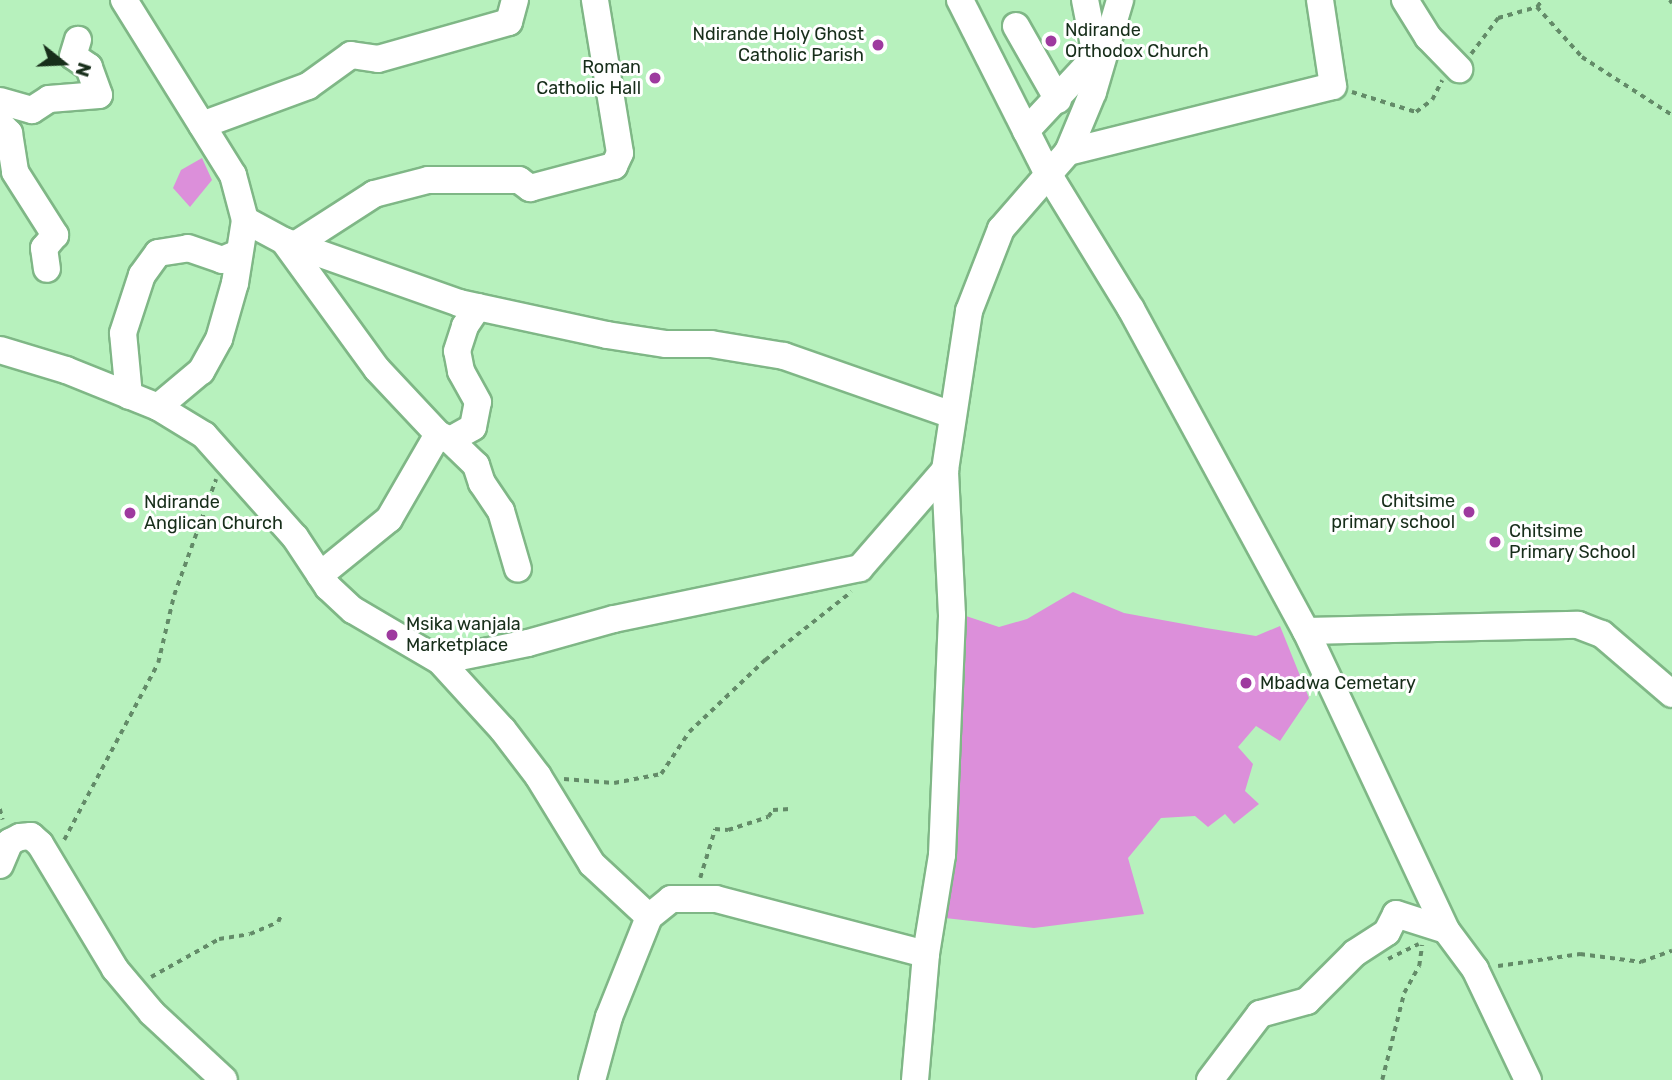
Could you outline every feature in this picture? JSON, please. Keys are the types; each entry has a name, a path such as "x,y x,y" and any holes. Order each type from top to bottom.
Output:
{"street":[{"path":"124,0 233,175 245,220 236,254 235,283 219,339 201,371 158,407"},
{"path":"202,125 308,86 351,55 378,59 509,22 515,0"},
{"path":"290,243 374,194 414,184 493,178 519,180 530,188 614,166 620,153 595,0"},
{"path":"960,0 1047,172 1132,309 1307,631 1434,936"},
{"path":"1026,131 1058,100 1096,55 1085,0"},
{"path":"915,1080 926,954 942,855 952,602 945,470 950,414 978,280 1001,229 1047,172 1068,152 1093,92 1120,0"},
{"path":"1068,152 1333,86 1320,0"},
{"path":"1405,0 1428,37 1459,69"},
{"path":"1016,26 1058,100"},
{"path":"0,101 32,110 49,99 99,95 89,67 73,56 78,40"},
{"path":"0,124 9,133 15,172 55,236 44,248 47,269"},
{"path":"245,220 290,243 411,289 478,307 620,337 711,344 784,356 950,414"},
{"path":"290,243 377,369 444,437 476,465 482,483 501,511 518,569"},
{"path":"129,396 123,333 142,275 158,253 188,248 222,260 236,254"},
{"path":"320,575 389,519 444,437 473,427 478,402 461,371 457,351 465,326 478,307"},
{"path":"0,350 158,407 204,435 224,453 320,575 353,610 440,661 538,776 592,864 649,917"},
{"path":"440,661 528,643 614,618 860,568 945,470"},
{"path":"1307,631 1578,625 1602,634 1672,694"},
{"path":"0,865 10,842 20,836 31,836 40,844 91,933 130,986 199,1060 224,1080"},
{"path":"592,1080 609,1017 649,917 671,899 692,896 926,954"},
{"path":"1210,1080 1237,1038 1260,1014 1307,1001 1355,953 1387,932 1396,914 1434,936 1475,969 1528,1080"}],"path":[{"path":"1537,7 1581,58 1672,115"},
{"path":"51,862 158,663 174,594 224,453"},
{"path":"538,776 614,783 662,774 689,732 765,660 856,587 860,568"},
{"path":"692,896 715,830 728,830 768,817 773,810 790,809"},
{"path":"130,986 219,939 265,929 281,915"},
{"path":"1382,1080 1434,936"},
{"path":"1475,969 1580,954 1641,962 1672,951"}],"shaded area":[{"path":"202,158 212,180 190,207 173,188 181,170"},
{"path":"1073,592 1124,613 1206,628 1256,636 1280,626 1309,698 1280,741 1256,726 1238,747 1253,764 1245,791 1259,804 1234,824 1225,814 1208,827 1195,816 1161,818 1128,858 1144,914 1034,928 945,918 960,614 999,627 1027,619"}],"place":[{"name":"Ndirande Orthodox Church","path":"1051,41"},
{"name":"Ndirande Holy Ghost Catholic Parish","path":"878,45"},
{"name":"Roman Catholic Hall","path":"655,78"},
{"name":"Chitsime primary school","path":"1469,512"},
{"name":"Ndirande Anglican Church","path":"130,513"},
{"name":"Chitsime Primary School","path":"1495,542"},
{"name":"Msika wanjala Marketplace","path":"392,635"},
{"name":"Mbadwa Cemetary","path":"1246,683"}]}
